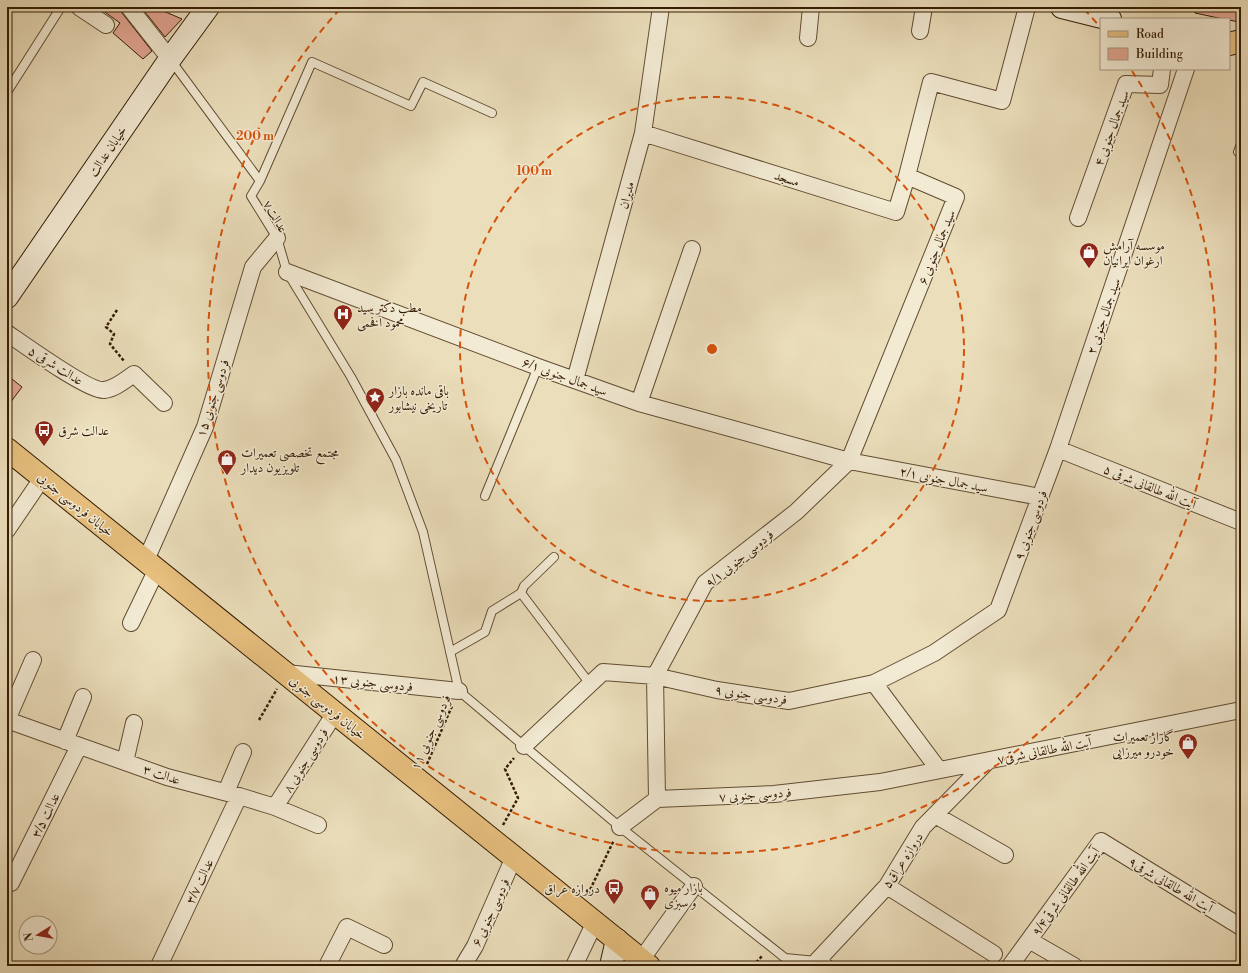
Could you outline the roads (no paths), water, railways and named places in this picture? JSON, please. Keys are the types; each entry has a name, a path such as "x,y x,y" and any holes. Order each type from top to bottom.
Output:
{"main road":[{"name":"خیابان عدالت","path":"7,297 170,59 208,7"},
{"path":"1062,7 1106,18"},
{"path":"1230,44 1241,41"},
{"path":"1230,49 1241,52"},
{"name":"خیابان فردوسی جنوبی","path":"7,449 645,963"},
{"path":"611,966 616,940"}],"street":[{"path":"79,7 106,25"},
{"path":"129,7 170,59"},
{"name":"مدیران","path":"576,380 643,134 661,7"},
{"path":"808,38 811,7"},
{"path":"920,31 924,7"},
{"path":"907,176 931,82 1002,100 1027,7"},
{"name":"سید جمال جنوبی ۴","path":"1078,218 1126,84 1160,85 1162,70"},
{"name":"سید جمال جنوبی ۲","path":"1058,449 1186,70"},
{"name":"مسجد","path":"643,134 896,212 907,176"},
{"name":"سید جمال جنوبی ۶","path":"849,461 956,197 907,176"},
{"name":"فردوسی جنوبی ۱۵","path":"131,623 151,564 205,427 253,267 277,238"},
{"path":"639,403 692,249"},
{"name":"سید جمال جنوبی ۶/۱","path":"287,272 538,367 639,403 849,461"},
{"name":"عدالت شرقی ۵","path":"7,333 81,382 103,391 114,387 134,374 164,403"},
{"name":"فردوسی جنوبی ۹","path":"524,746 603,672 655,676 717,690 790,701 874,683 934,654 998,610 1058,449"},
{"name":"آیت الله طالقانی شرقی ۵","path":"1058,449 1241,522"},
{"name":"سید جمال جنوبی ۲/۱","path":"849,461 1040,497"},
{"name":"فردوسی جنوبی ۹/۱","path":"655,676 705,583 796,512 849,461"},
{"path":"7,530 43,477"},
{"path":"7,720 33,660"},
{"name":"فردوسی جنوبی ۱۳","path":"286,673 459,691"},
{"path":"620,827 657,799 655,676"},
{"path":"874,683 938,770"},
{"name":"عدالت ۳/۵","path":"11,883 72,743 83,697"},
{"name":"آیت الله طالقانی شرقی۷","path":"988,761 1241,710"},
{"name":"فردوسی جنوبی ۸","path":"275,807 335,713"},
{"name":"عدالت ۳","path":"7,720 167,777 275,807 318,825"},
{"path":"124,762 134,723"},
{"name":"عدالت ۳/۷","path":"160,966 232,794 243,752"},
{"name":"فردوسی جنوبی ۷","path":"657,799 774,794 880,782 988,761"},
{"name":"دروازه عراق۵","path":"821,963 887,886 923,827 988,761"},
{"path":"935,815 1005,855"},
{"name":"آیت الله طالقانی شرقی۹","path":"1102,841 1241,927"},
{"name":"آیت الله طالقانی شرقی۹/۴","path":"1010,966 1102,841"},
{"name":"فردوسی جنوبی ۶","path":"463,966 474,946 514,857"},
{"path":"645,963 694,886"},
{"path":"887,886 994,954"},
{"path":"574,966 587,916"},
{"path":"328,966 347,927 384,945"},
{"path":"1029,940 1074,966"}],"lane":[{"path":"7,92 61,7"},
{"path":"170,59 260,181 312,62 411,106 423,82 492,112"},
{"path":"1241,144 1238,152 1241,154"},
{"name":"عدالت۷","path":"260,181 251,196 277,238 287,272 351,377 396,460 423,532 459,691"},
{"path":"485,496 538,367"},
{"path":"450,652 485,632 492,611 522,593 524,586 554,557"},
{"path":"522,593 590,684"},
{"path":"459,691 620,827 785,958 821,963"}],"place":[{"name":"موسسه آرامش ارغوان ایرانیان","path":"1089,269"},
{"name":"مطب دکتر سید محمود افخمی","path":"343,331"},
{"name":"باقی مانده بازار تاریخی نیشابور","path":"375,414"},
{"name":"عدالت شرق","path":"44,447"},
{"name":"مجتمع تخصصی تعمیرات تلویزیون دیدار","path":"227,476"},
{"name":"گاراژ تعمیرات خودرو میرزایی","path":"1188,760"},
{"name":"دروازه عراق","path":"614,905"},
{"name":"بازار میوه و سبزی","path":"650,911"}]}
